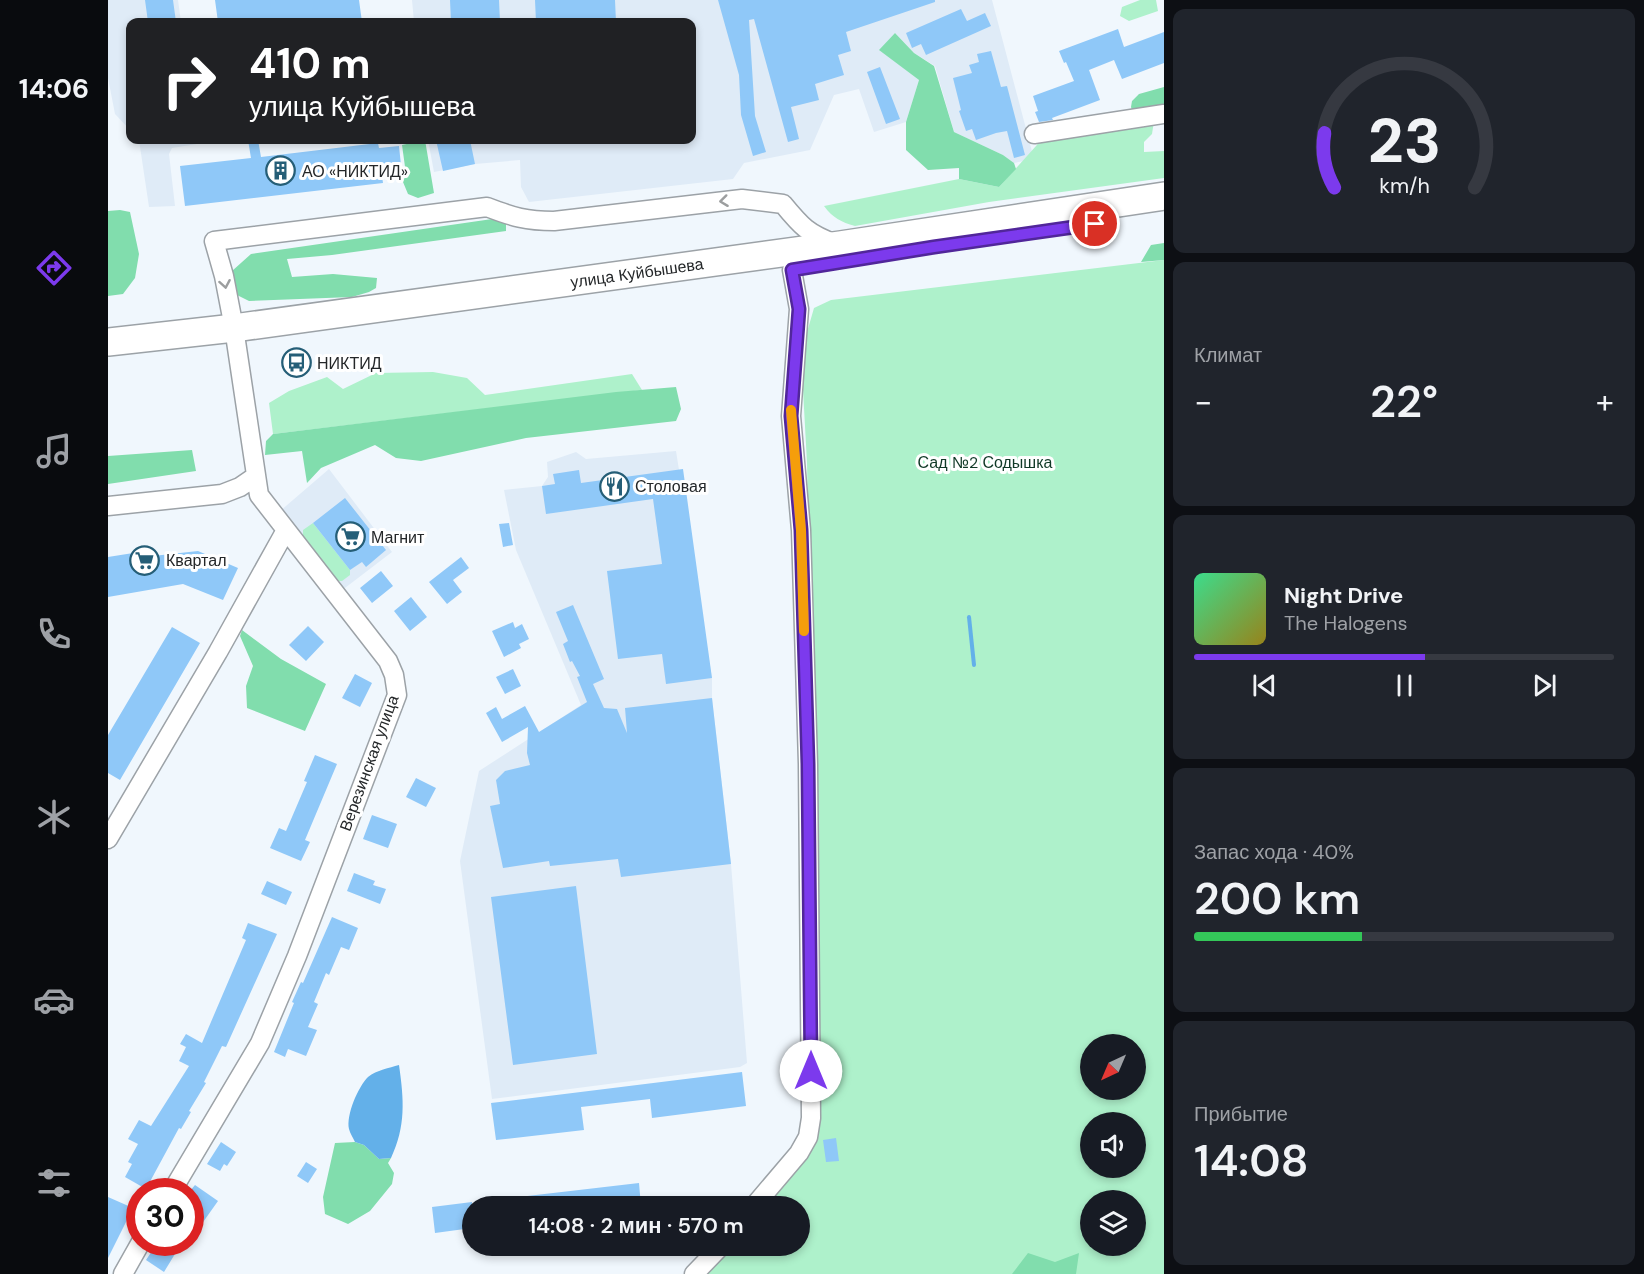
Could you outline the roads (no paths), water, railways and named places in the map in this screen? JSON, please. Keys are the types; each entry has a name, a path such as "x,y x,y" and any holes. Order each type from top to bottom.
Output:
{"highway":[{"name":"улица Куйбышева","path":"108,360 235,335 1164,196"},
{"name":"улица Куйбышева","path":"108,342 235,335 792,270 934,247 1164,215"}],"street":[{"path":"1034,134 1164,114"},
{"name":"Верезинская улица","path":"180,1178 260,1043 297,956 396,695 394,675 388,661 259,495 235,335 224,276 214,241 487,207 515,218 554,221 742,199 783,204 801,225 818,237 840,245"},
{"path":"762,1196 799,1153 808,1137 811,1118 808,753 801,530 791,416 799,309 792,270"},
{"path":"108,506 222,494 240,487 256,476"},
{"path":"108,839 218,652 286,530"},
{"path":"123,1274 133,1256"},
{"path":"694,1274 711,1256"}],"water":[{"path":"399,1065 403,1101 399,1135 391,1158 379,1159 364,1145 355,1142 349,1129 349,1116 357,1094 368,1077"}],"waterway":[{"path":"969,617 974,665"}],"place":[{"name":"АО «НИКТИД»","path":"281,171"},
{"name":"НИКТИД","path":"296,363"},
{"name":"Столовая","path":"614,486"},
{"name":"Магнит","path":"350,537"},
{"name":"Квартал","path":"145,560"}],"park label":[{"name":"Сад №2 Содышка","path":"985,462"}]}
